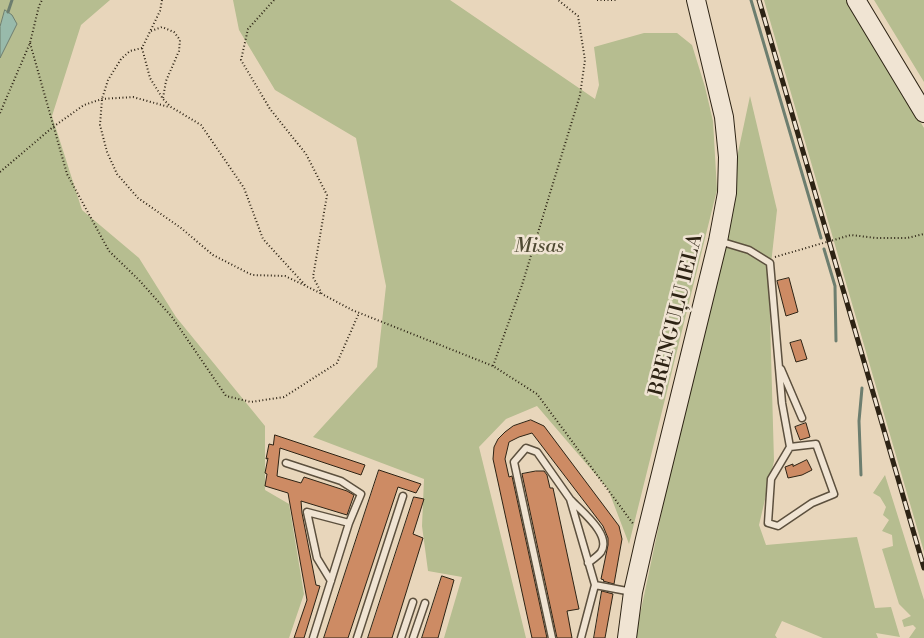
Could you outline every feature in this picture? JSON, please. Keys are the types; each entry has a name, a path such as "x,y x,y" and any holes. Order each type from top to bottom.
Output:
{"street":[{"name":"BRENGUĻU IELA","path":"627,638 633,592 644,538 718,241 727,193 728,157 724,118 696,0"},
{"path":"856,0 924,112"}],"lane":[{"path":"718,241 749,250 770,263 782,403 790,446 771,479 768,523 778,526 812,503 834,494 816,444 790,446"},
{"path":"779,363 802,418"},
{"path":"552,638 514,462 526,448 537,452 570,499 600,530 604,543 600,553 588,563"},
{"path":"286,463 341,481 361,494 349,523 313,638"},
{"path":"357,638 404,496"},
{"path":"570,499 594,585 581,638"},
{"path":"331,581 316,558 307,512 349,523"},
{"path":"594,585 633,592"},
{"path":"401,638 414,602"},
{"path":"413,638 424,603"}],"path":[{"path":"0,112 30,43 42,0"},
{"path":"162,0 152,31 142,48 150,78 163,99 171,107 201,125 244,188 263,239 306,286"},
{"path":"274,0 248,29 241,60 270,109 306,154 327,195 313,277 322,294"},
{"path":"493,366 522,285 580,95 585,60 578,16 558,0"},
{"path":"597,0 617,0"},
{"path":"152,31 162,27 174,32 180,40 179,51 166,81 163,99"},
{"path":"30,43 67,174 109,251 139,280 172,317 226,396 252,402 284,396 337,362 359,313"},
{"path":"142,48 130,51 121,59 108,80 102,99 100,125 107,152 117,174 138,198 181,228 212,255 252,275 285,276 359,313 493,366 537,394 644,538"},
{"path":"0,172 53,127 84,105 102,99 133,97 171,107"},
{"path":"757,256 778,257 851,235 876,238 907,238 924,234"}],"green space":[{"path":"0,0 110,0 81,25 52,116 82,210 139,258 176,317 265,426 265,490 289,504 304,594 289,638 0,638 0,58 17,24 5,10 0,27"},
{"name":"Misas","path":"233,0 450,0 595,99 599,85 594,47 644,33 677,33 692,45 713,121 717,190 629,544 608,489 537,406 506,419 479,447 526,638 444,638 462,577 428,571 422,526 424,479 313,437 377,367 386,286 356,138 275,90 239,30"},
{"path":"764,0 847,0 924,128 924,552"},
{"path":"874,0 924,0 924,82"},
{"path":"750,96 777,210 769,282 774,461 759,525 766,545 857,537 875,608 891,607 900,637 876,633 878,638 823,638 782,621 775,635 777,638 635,638"},
{"path":"885,475 924,600 924,638 909,638 916,628 913,625 904,627 902,620 911,616 899,604 882,549 893,546 892,535 882,531 889,520 883,515 886,507 880,497 873,493"}],"shaded area":[{"path":"5,10 12,15 17,24 0,58 0,27"}],"building":[{"path":"789,278 798,312 786,316 777,281"},
{"path":"801,340 807,359 796,362 790,343"},
{"path":"531,420 544,426 619,526 622,539 614,584 603,581 601,579 608,538 603,526 532,433 509,442 505,459 509,477 512,476 547,638 532,638 493,459 494,447 498,439 513,426"},
{"path":"806,423 810,437 800,440 795,427"},
{"path":"275,435 365,465 361,475 280,448 277,476 301,483 304,477 354,495 347,515 301,501 316,585 320,586 304,638 294,638 307,600 288,493 265,486 268,458 266,459 269,444 273,445"},
{"path":"807,460 812,470 802,475 788,478 785,467"},
{"path":"379,470 421,484 416,493 398,487 348,638 324,638"},
{"path":"544,471 550,488 553,488 579,609 567,611 572,638 557,638 522,474"},
{"path":"414,497 424,499 413,534 423,538 392,638 368,638"},
{"path":"442,576 454,580 438,638 422,638"},
{"path":"602,591 613,594 605,638 594,638"}],"waterway":[{"path":"8,12 12,0"},
{"path":"751,0 821,238"},
{"path":"824,249 835,286 836,341"},
{"path":"861,475 859,421 862,388"}],"railway":[{"path":"759,0 924,568"}]}
